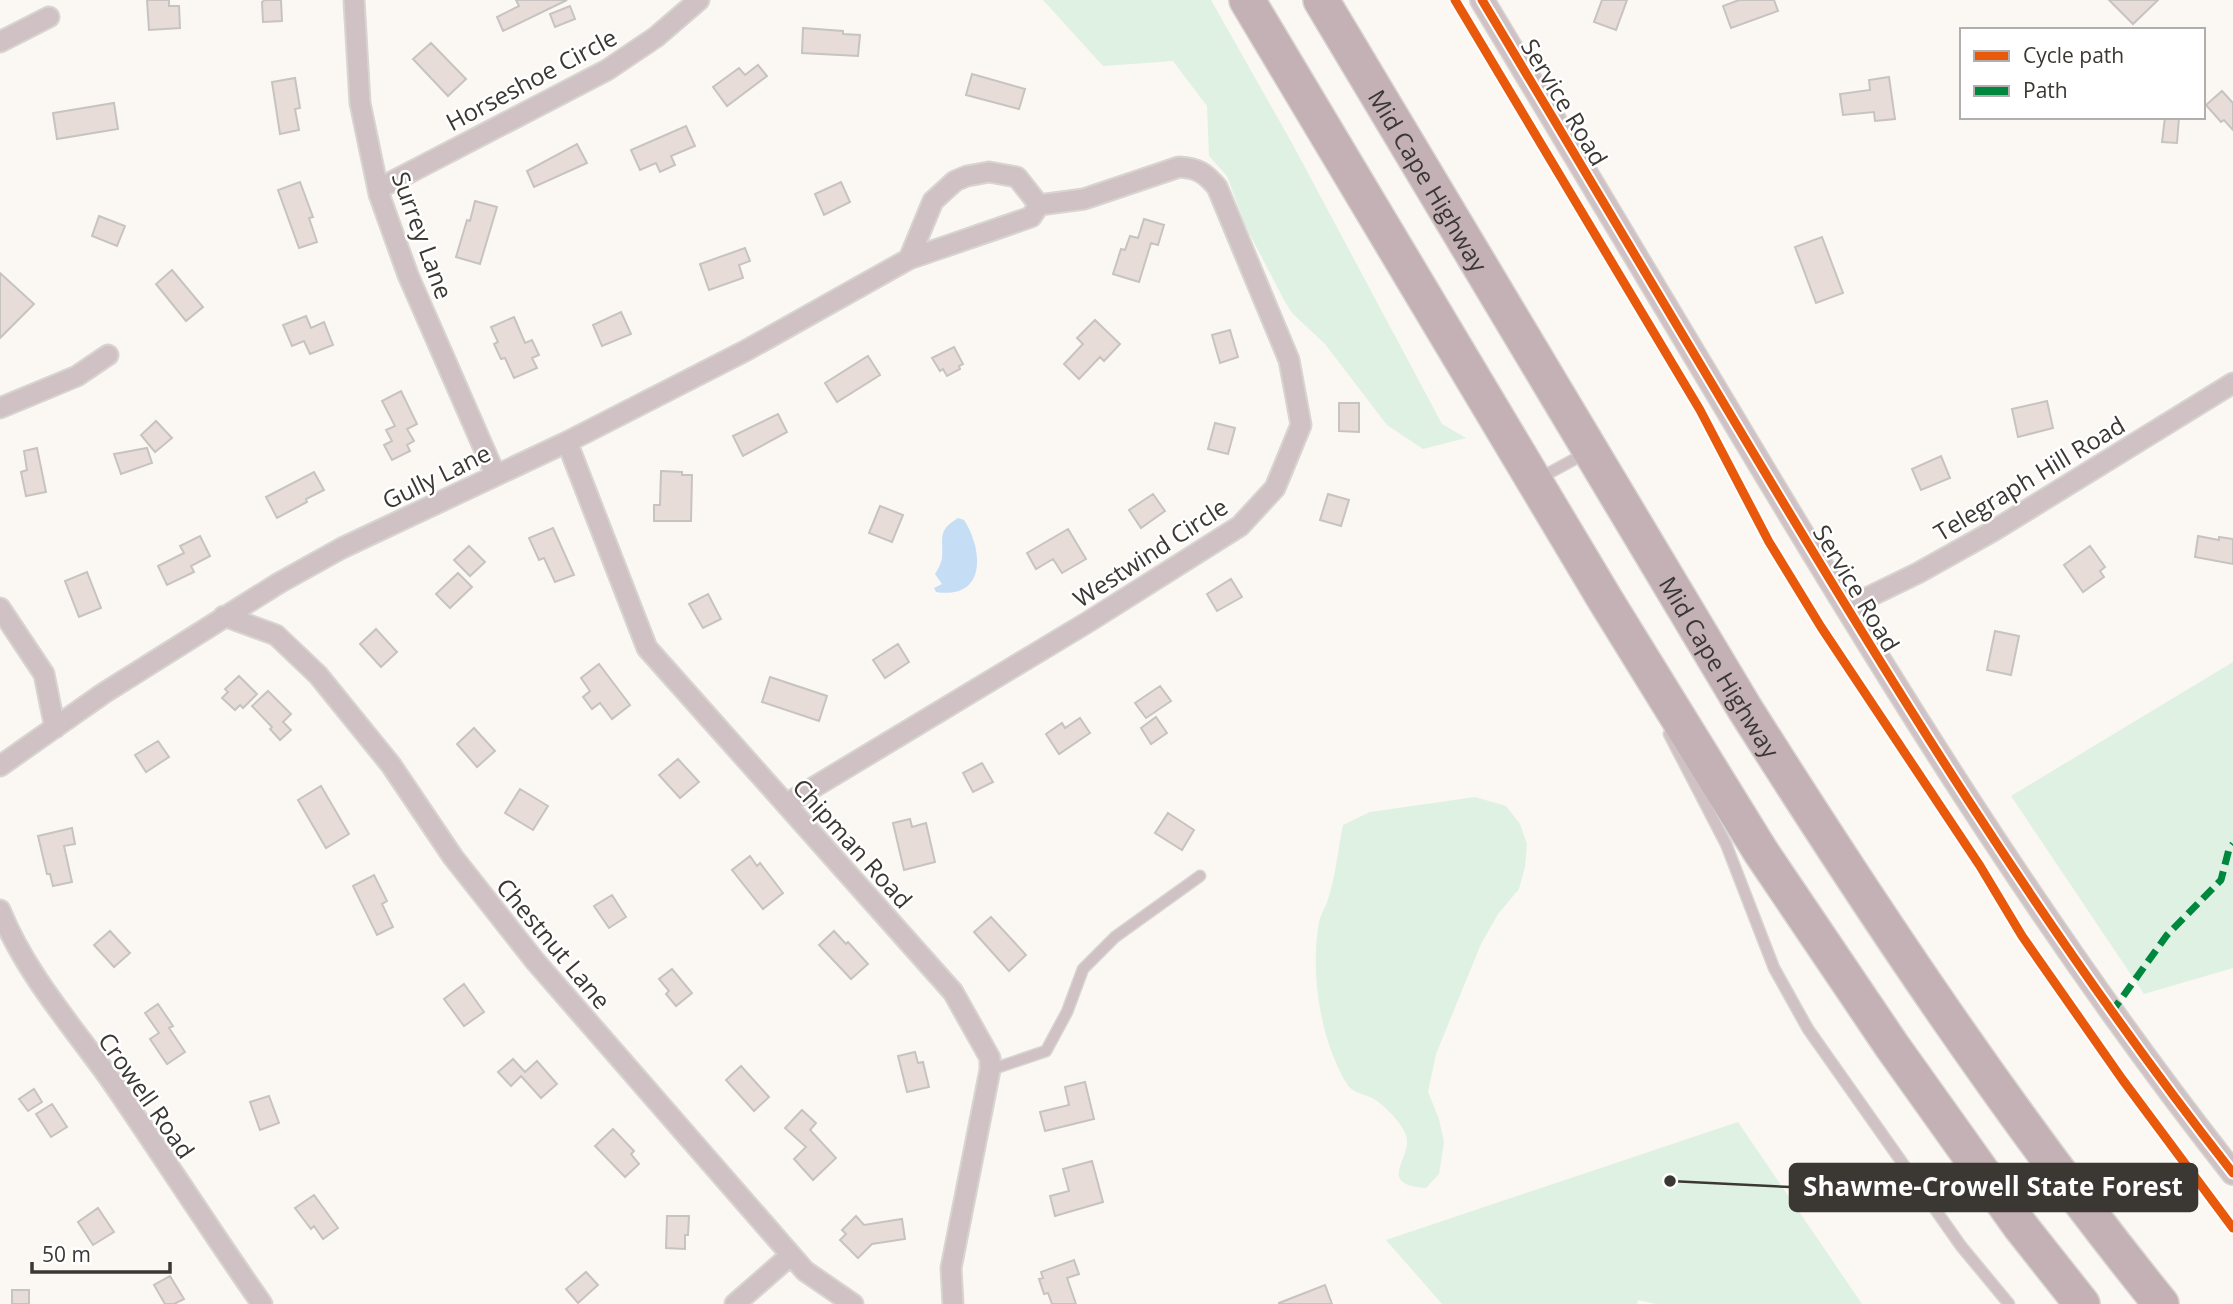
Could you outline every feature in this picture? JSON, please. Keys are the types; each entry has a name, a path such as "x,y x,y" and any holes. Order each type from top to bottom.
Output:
{"highway":[{"path":"1247,0 1606,601 1761,852 1884,1035 2021,1227 2082,1304"},
{"name":"Mid Cape Highway","path":"1321,0 1745,709 1914,969 2106,1236 2161,1304"}],"street":[{"name":"Surrey Lane","path":"354,0 360,103 378,189 408,275 495,474"},
{"name":"Horseshoe Circle","path":"378,189 607,70 656,37 699,0"},
{"name":"Service Road","path":"1482,0 1846,608 2033,901 2111,1013 2233,1173"},
{"path":"0,42 49,18"},
{"name":"Westwind Circle","path":"786,804 1088,622 1240,526 1275,488 1300,425 1289,360 1217,187 1206,174 1193,167 1179,167 1084,199 1040,205"},
{"path":"909,259 933,201 955,181 967,176 989,172 1017,177 1040,205"},
{"name":"Gully Lane","path":"0,766 104,693 224,616 342,548 567,442 745,351 909,259 1031,217 1040,205"},
{"path":"0,408 77,376 108,355"},
{"name":"Telegraph Hill Road","path":"1846,608 1918,573 1993,531 2233,383"},
{"name":"Chipman Road","path":"567,442 648,648 953,992 990,1058 990,1070"},
{"path":"0,608 44,674 55,728"},
{"name":"Chestnut Lane","path":"224,616 276,635 318,675 391,765 453,858 535,961 790,1255 805,1271 853,1304"},
{"name":"Crowell Road","path":"0,910 12,940 43,990 109,1078 262,1304"},
{"path":"953,1304 951,1268 990,1070"},
{"path":"735,1304 790,1255"}],"lane":[{"path":"1535,481 1590,450"},
{"path":"1606,601 1638,674"},
{"path":"1663,723 1726,845 1774,968 1808,1029 1961,1246 2009,1304"},
{"path":"990,1070 1046,1051 1067,1012 1083,969 1115,937 1200,876"}],"green space":[{"path":"1043,0 1211,0 1293,145 1442,424 1466,438 1423,449 1387,425 1325,344 1292,313 1245,225 1227,176 1209,156 1207,106 1173,61 1103,66"},
{"path":"2233,662 2233,968 2144,994 2011,796"},
{"path":"1475,797 1506,806 1520,824 1527,844 1525,867 1519,889 1498,914 1481,944 1436,1054 1428,1092 1439,1119 1444,1142 1439,1174 1426,1188 1411,1186 1399,1176 1407,1144 1406,1135 1392,1115 1378,1102 1349,1087 1330,1047 1317,984 1320,920 1333,881 1343,825 1370,812"},
{"path":"1738,1122 1862,1304 1656,1304 1638,1300 1637,1304 1442,1304 1386,1240"}],"water":[{"path":"958,518 964,520 971,532 977,559 976,571 972,581 964,588 952,592 936,592 934,588 942,584 935,574 942,558 944,531"}],"building":[{"path":"147,0 169,0 169,6 179,6 180,28 149,30"},
{"path":"281,0 282,21 263,22 262,2"},
{"path":"516,0 567,0 503,31 497,17 519,6"},
{"path":"1602,0 1627,0 1616,30 1594,22"},
{"path":"1739,0 1774,0 1778,11 1731,28 1723,6"},
{"path":"2109,0 2158,0 2133,24"},
{"path":"570,6 575,19 555,27 550,14"},
{"path":"803,28 860,35 858,56 802,53"},
{"path":"431,43 466,79 448,96 413,59"},
{"path":"758,65 767,76 727,106 713,87 739,68 745,75"},
{"path":"972,74 1025,89 1019,109 966,95"},
{"path":"1889,77 1895,119 1875,121 1874,112 1843,115 1840,94 1870,90 1869,80"},
{"path":"295,78 300,108 295,109 299,130 280,134 272,82"},
{"path":"2222,91 2233,103 2233,130 2224,120 2221,122 2206,105"},
{"path":"114,103 118,129 57,139 53,113"},
{"path":"2165,119 2179,119 2177,143 2162,142"},
{"path":"686,126 695,146 671,156 675,165 660,172 656,163 640,170 631,150"},
{"path":"577,144 587,163 534,187 527,171"},
{"path":"300,182 313,217 309,218 317,242 299,248 278,190"},
{"path":"841,182 850,202 824,215 815,194"},
{"path":"475,201 497,207 480,264 456,257"},
{"path":"99,216 125,226 117,246 92,236"},
{"path":"1144,219 1164,225 1158,245 1151,243 1139,282 1113,274 1121,249 1125,250 1130,236 1138,238"},
{"path":"1822,237 1843,293 1816,303 1795,247"},
{"path":"745,248 750,261 739,265 743,278 709,290 700,264"},
{"path":"172,270 203,307 186,321 156,284"},
{"path":"0,273 34,304 0,338"},
{"path":"621,312 631,334 602,346 593,325"},
{"path":"306,316 311,328 324,322 333,345 310,354 304,341 292,346 283,325"},
{"path":"514,317 525,343 532,340 539,355 532,358 537,368 514,378 505,358 501,359 494,344 498,342 491,327"},
{"path":"1095,320 1120,344 1104,361 1100,357 1079,379 1064,364 1083,344 1077,338"},
{"path":"1230,330 1238,357 1220,363 1212,335"},
{"path":"954,347 963,364 959,366 960,369 947,376 943,369 940,371 932,358"},
{"path":"868,356 880,375 837,402 825,383"},
{"path":"401,391 417,424 407,429 414,441 407,445 410,451 392,460 384,445 392,441 386,430 395,426 382,401"},
{"path":"2047,401 2053,428 2018,437 2012,409"},
{"path":"1339,403 1359,403 1359,432 1339,431"},
{"path":"778,414 787,432 743,456 733,436"},
{"path":"156,421 172,438 155,452 141,435"},
{"path":"1215,423 1235,428 1228,454 1208,449"},
{"path":"37,448 46,492 26,496 21,472 27,470 24,451"},
{"path":"147,448 152,463 121,474 114,454"},
{"path":"1941,456 1950,478 1921,490 1912,469"},
{"path":"661,471 692,475 691,521 654,521 654,505 660,505"},
{"path":"314,472 324,490 277,518 266,497"},
{"path":"1153,494 1165,511 1141,528 1129,510"},
{"path":"1328,494 1349,500 1341,526 1320,520"},
{"path":"880,506 903,515 892,542 869,533"},
{"path":"553,528 574,575 555,582 544,558 539,560 529,538"},
{"path":"1068,529 1086,559 1062,573 1053,559 1036,569 1027,553"},
{"path":"200,536 210,556 191,566 194,572 167,585 158,566 184,553 180,546"},
{"path":"2198,536 2219,540 2219,537 2233,539 2233,564 2195,557"},
{"path":"469,546 485,562 470,576 454,560"},
{"path":"2090,546 2105,567 2100,571 2104,577 2083,592 2064,565"},
{"path":"87,572 101,608 79,617 65,581"},
{"path":"458,573 472,587 450,608 436,594"},
{"path":"1231,579 1242,597 1217,611 1207,594"},
{"path":"708,594 721,619 703,628 689,604"},
{"path":"376,629 397,652 381,667 360,644"},
{"path":"1995,631 2019,636 2011,675 1987,670"},
{"path":"898,644 909,662 885,678 873,660"},
{"path":"599,664 630,705 612,719 600,703 592,709 583,697 590,691 581,678"},
{"path":"239,676 257,694 243,708 240,705 235,710 222,698 228,692 225,689"},
{"path":"770,677 827,696 819,721 762,702"},
{"path":"1160,686 1171,701 1146,718 1135,703"},
{"path":"268,691 291,714 283,722 291,730 280,740 252,706"},
{"path":"1156,717 1167,733 1151,744 1141,728"},
{"path":"1080,718 1090,733 1059,754 1046,734 1062,723 1065,728"},
{"path":"474,728 495,751 477,767 457,744"},
{"path":"158,741 169,757 146,772 135,755"},
{"path":"678,759 699,782 680,798 659,775"},
{"path":"982,763 993,782 973,792 963,773"},
{"path":"321,786 349,834 326,848 298,800"},
{"path":"520,789 548,806 533,830 505,813"},
{"path":"1168,813 1194,830 1182,850 1155,833"},
{"path":"910,819 912,827 926,823 935,862 904,870 893,823"},
{"path":"72,828 75,844 64,846 72,882 53,886 50,874 47,874 38,836"},
{"path":"750,856 757,866 760,863 783,893 763,909 732,870"},
{"path":"374,875 387,901 382,904 393,927 377,935 353,886"},
{"path":"612,895 626,917 609,928 594,906"},
{"path":"991,917 1026,955 1009,971 974,932"},
{"path":"110,931 130,953 114,967 94,945"},
{"path":"834,931 868,964 851,979 819,945"},
{"path":"672,969 692,993 676,1006 659,979"},
{"path":"464,984 484,1012 464,1026 444,999"},
{"path":"158,1004 173,1026 169,1028 185,1052 167,1064 150,1039 159,1033 145,1013"},
{"path":"915,1052 918,1063 923,1062 929,1087 907,1092 898,1056"},
{"path":"513,1059 525,1072 537,1061 557,1084 541,1098 521,1076 511,1086 498,1072"},
{"path":"741,1066 769,1097 754,1111 726,1080"},
{"path":"1085,1082 1094,1119 1045,1131 1040,1112 1069,1105 1065,1087"},
{"path":"34,1089 42,1102 28,1111 19,1099"},
{"path":"269,1096 279,1123 260,1130 250,1102"},
{"path":"52,1104 67,1127 51,1137 36,1114"},
{"path":"802,1110 816,1123 810,1130 836,1158 813,1180 794,1159 806,1147 785,1128"},
{"path":"613,1129 634,1151 631,1154 639,1164 625,1177 595,1146"},
{"path":"1092,1161 1103,1202 1055,1216 1050,1196 1069,1191 1063,1169"},
{"path":"314,1195 338,1228 323,1239 314,1226 311,1229 295,1208"},
{"path":"98,1208 114,1232 93,1245 78,1222"},
{"path":"667,1216 689,1216 685,1249 666,1248"},
{"path":"856,1216 864,1225 902,1219 905,1239 872,1244 858,1258 840,1240 846,1234 842,1230"},
{"path":"1074,1260 1079,1274 1067,1278 1076,1304 1052,1304 1048,1293 1044,1294 1039,1279 1043,1278 1041,1272"},
{"path":"586,1272 598,1285 578,1303 566,1289"},
{"path":"170,1276 184,1299 174,1304 165,1304 154,1285"},
{"path":"1325,1285 1332,1304 1279,1304 1279,1303"},
{"path":"12,1290 29,1290 29,1304 12,1304"}],"marked path":[{"path":"2111,1013 2167,935 2221,880 2229,849 2233,844"}],"cycle path":[{"path":"1455,0 1700,410 1769,542 1821,627 1980,866 2022,936 2122,1079 2233,1228"},
{"path":"1482,0 1906,703 2031,895 2096,989 2233,1173"}],"place":[{"name":"Shawme-Crowell State Forest","path":"1670,1181"}]}
